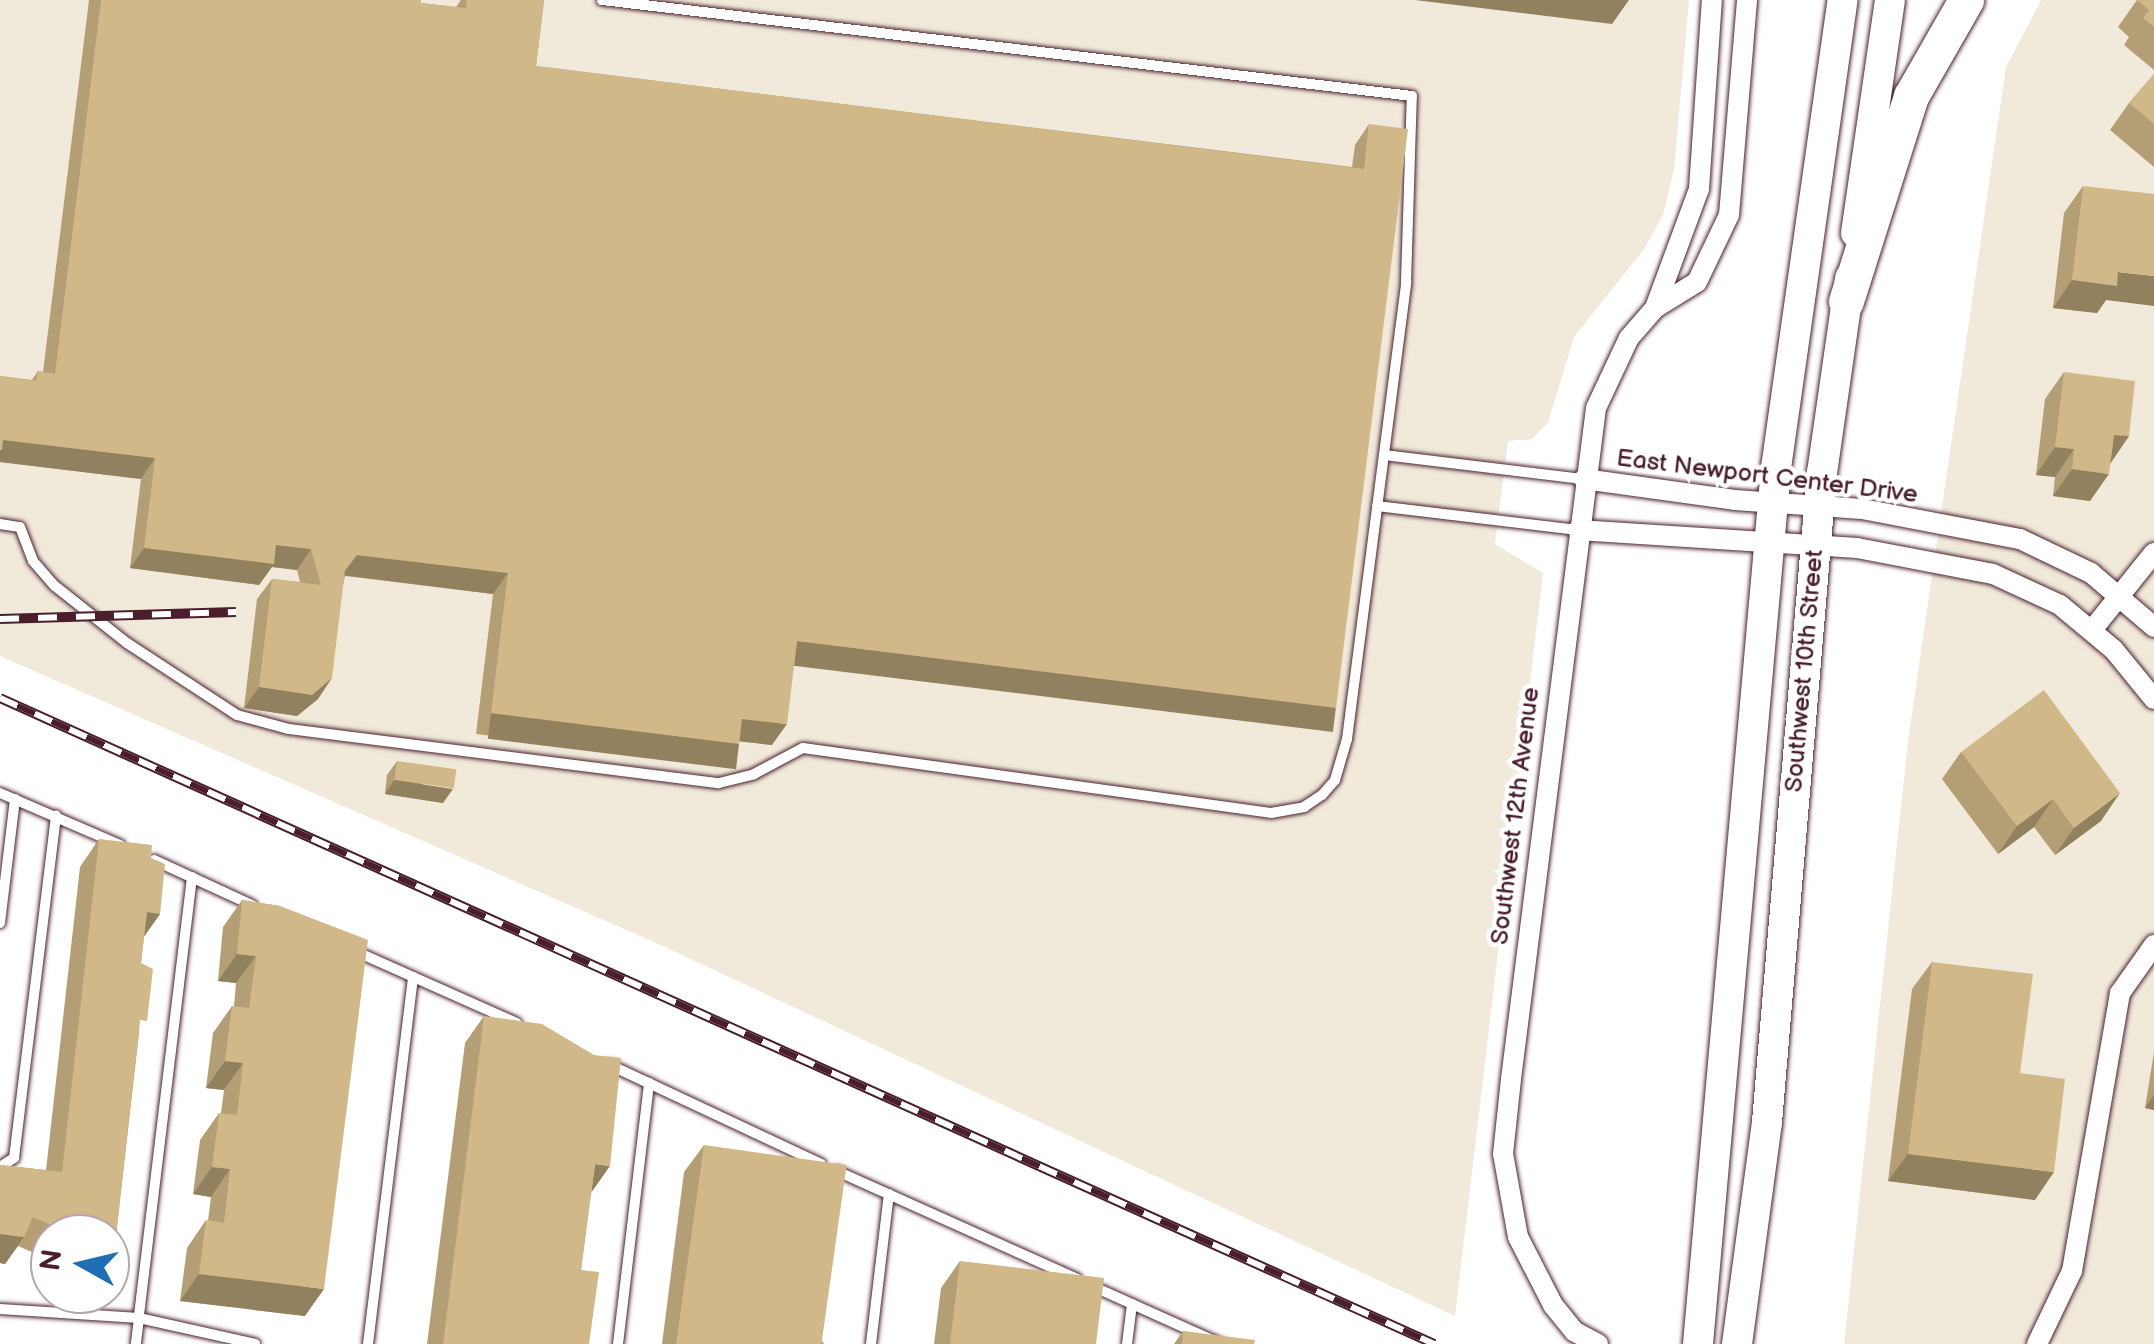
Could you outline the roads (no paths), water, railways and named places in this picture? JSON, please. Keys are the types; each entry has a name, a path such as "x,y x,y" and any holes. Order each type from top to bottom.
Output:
{"highway":[{"path":"1846,301 1912,96 1966,0"}],"main road":[{"name":"Southwest 10th Street","path":"1698,1344 1770,540 1842,0"},
{"name":"Southwest 10th Street","path":"1738,1336 1767,1122 1819,506 1890,0"}],"street":[{"name":"Southwest 12th Avenue","path":"1598,1344 1574,1331 1529,1268 1508,1204 1503,1154 1584,480 1610,366 1655,308 1699,189 1712,0"},
{"name":"Southwest 12th Avenue","path":"1655,308 1696,282 1729,215 1746,0"},
{"name":"East Newport Center Drive","path":"1584,480 1819,506 2020,538 2061,554 2120,596 2154,627"},
{"path":"1578,530 1815,544 1993,574 2060,604 2092,630 2154,699"},
{"path":"2092,630 2154,553"},
{"path":"2037,1344 2072,1270 2120,994 2154,945"}],"lane":[{"path":"0,524 20,526 33,561 55,586 127,644 236,715 289,729 719,782 754,774 803,748 1271,813 1304,808 1335,780 1347,739 1412,226 1412,96 602,0"},
{"path":"1384,455 1584,480"},
{"path":"1377,506 1578,530"},
{"path":"0,794 263,910"},
{"path":"0,923 15,800"},
{"path":"0,1167 14,1158 56,816"},
{"path":"136,1344 192,878"},
{"path":"348,948 533,1030"},
{"path":"368,1344 413,977"},
{"path":"600,1061 1220,1344"},
{"path":"618,1344 649,1083"},
{"path":"872,1344 889,1194"},
{"path":"1126,1344 1132,1304"},
{"path":"0,1309 139,1318 255,1344"}],"railway":[{"path":"0,619 236,612"},
{"path":"0,698 1434,1344"}]}
